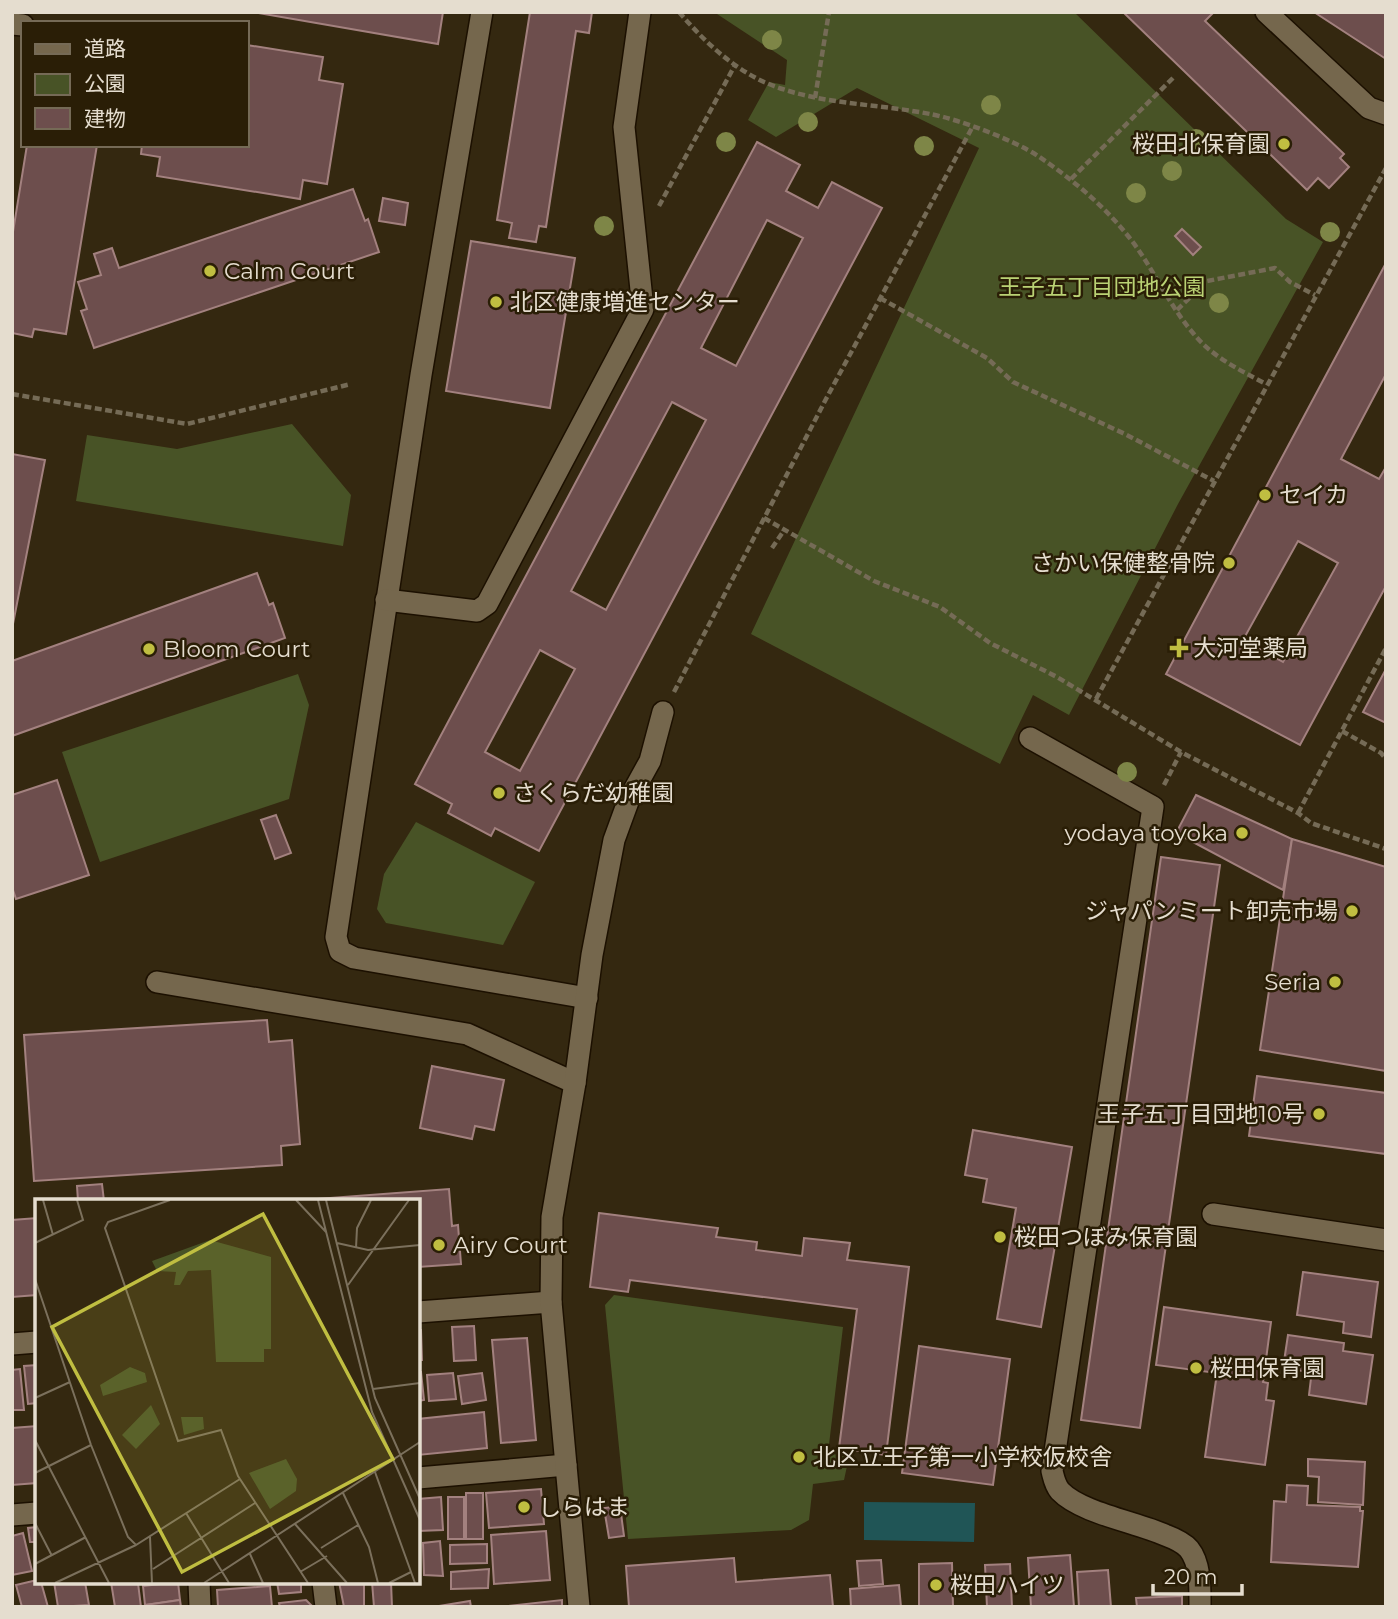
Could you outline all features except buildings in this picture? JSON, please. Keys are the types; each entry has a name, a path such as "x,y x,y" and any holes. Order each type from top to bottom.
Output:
{"street":[{"path":"482,12 421,375 336,937 340,951 354,958 587,998"},
{"path":"386,600 477,611 487,604 643,309 624,127 640,12"},
{"path":"1266,12 1369,108 1386,114"},
{"path":"579,1607 551,1302 552,1217 575,1083 592,956 614,840 629,799 650,761 663,712"},
{"path":"1030,737 1153,807 1052,1471 1055,1483 1061,1491 1079,1504 1159,1532 1188,1548 1195,1561 1200,1586 1200,1607"},
{"path":"157,982 467,1034 575,1083"},
{"path":"1213,1214 1386,1240"},
{"path":"420,1312 551,1302"},
{"path":"12,1344 35,1342"},
{"path":"420,1478 566,1465"},
{"path":"12,1515 35,1513"},
{"path":"198,1584 200,1607"},
{"path":"323,1584 326,1607"}],"path":[{"path":"679,12 705,42 735,65 764,82 815,98 931,114 973,126 1035,154 1089,195 1131,240 1193,334 1223,360 1266,384"},
{"path":"815,98 829,12"},
{"path":"656,211 735,65"},
{"path":"1070,179 1175,76"},
{"path":"663,712 973,126"},
{"path":"1096,699 1386,168"},
{"path":"1176,310 1207,281 1275,268 1290,282 1315,295"},
{"path":"880,298 987,358 1013,382 1125,434 1214,481"},
{"path":"12,394 187,424 351,384"},
{"path":"764,518 874,582 940,607 990,643 1096,699 1181,752 1311,823 1386,849"},
{"path":"772,548 785,529"},
{"path":"1297,813 1386,649"},
{"path":"1342,731 1381,753 1386,759"},
{"path":"1153,807 1181,752"}],"green space":[{"name":"王子五丁目団地公園","path":"714,12 1074,12 1286,219 1323,242 1178,504 1069,715 1033,695 1000,764 751,634 979,148 857,88 776,137 748,120 769,82 785,85 787,60"},
{"path":"292,424 351,495 343,546 76,501 87,435 177,449"},
{"path":"298,674 309,705 289,799 100,862 62,752"},
{"path":"416,822 535,882 503,945 386,923 377,909 384,874"},
{"path":"614,1295 843,1327 828,1453 849,1457 844,1480 813,1484 809,1520 791,1530 628,1539 605,1305"}],"water":[{"path":"864,1502 975,1503 974,1542 864,1540"}],"place":[{"name":"桜田北保育園","path":"1284,144"},
{"name":"Calm Court","path":"210,271"},
{"name":"北区健康増進センター","path":"496,302"},
{"name":"セイカ","path":"1265,495"},
{"name":"さかい保健整骨院","path":"1229,563"},
{"name":"大河堂薬局","path":"1179,648"},
{"name":"Bloom Court","path":"149,649"},
{"name":"さくらだ幼稚園","path":"499,793"},
{"name":"yodaya toyoka","path":"1242,833"},
{"name":"ジャパンミート卸売市場","path":"1352,911"},
{"name":"Seria","path":"1335,982"},
{"name":"王子五丁目団地10号","path":"1319,1114"},
{"name":"桜田つぼみ保育園","path":"1000,1237"},
{"name":"Airy Court","path":"439,1245"},
{"name":"桜田保育園","path":"1196,1368"},
{"name":"北区立王子第一小学校仮校舎","path":"799,1457"},
{"name":"しらはま","path":"524,1507"},
{"name":"桜田ハイツ","path":"936,1585"}]}
